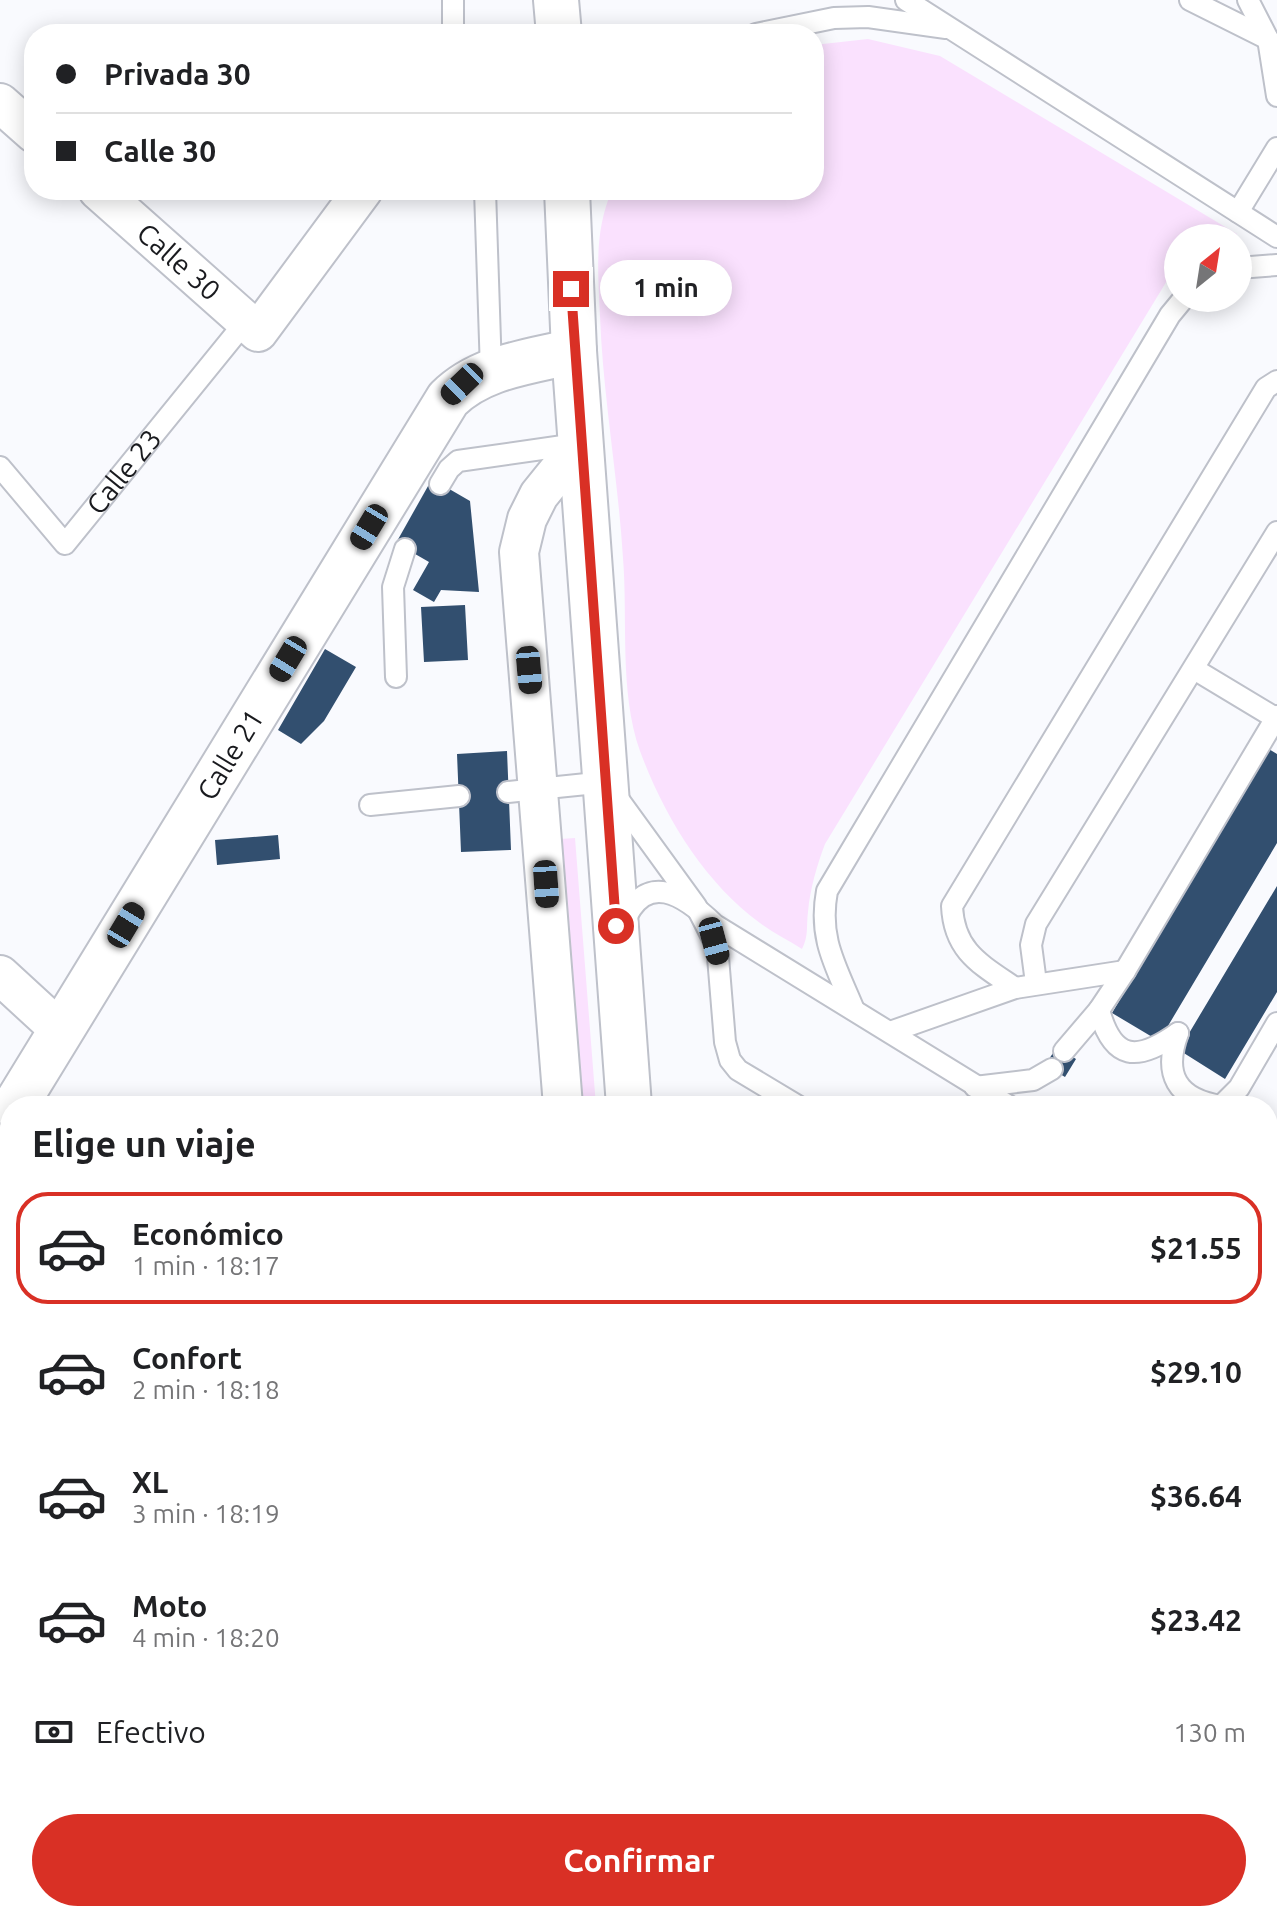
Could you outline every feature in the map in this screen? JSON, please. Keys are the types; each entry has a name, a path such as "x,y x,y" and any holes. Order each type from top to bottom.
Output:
{"street":[{"path":"556,0 558,24"},
{"path":"0,103 24,124"},
{"name":"Calle 30","path":"109,200 252,326"},
{"name":"Calle 23","path":"252,326 355,200"},
{"path":"575,202 574,351 628,1096"},
{"name":"Calle 21","path":"21,1096 436,414 462,384 491,371 574,351"},
{"path":"562,1096 523,790 519,552 527,519 539,495 581,443"},
{"path":"0,975 61,1031"}],"lane":[{"path":"453,0 453,24"},
{"path":"906,0 1277,237"},
{"path":"1190,0 1268,39"},
{"path":"1248,0 1268,39 1277,96"},
{"path":"798,24 857,17 954,29"},
{"path":"1238,212 1277,148"},
{"path":"485,200 491,371"},
{"path":"1252,267 1277,265"},
{"path":"854,1010 825,935 823,915 827,891 1172,312"},
{"name":"Calle 23","path":"0,467 65,544 252,326"},
{"path":"1015,988 984,967 965,949 953,929 952,906 1266,388 1277,381"},
{"path":"440,484 458,461 581,443"},
{"path":"1036,983 1031,945 1036,924 1277,532"},
{"path":"396,677 393,587 405,549"},
{"path":"1064,1051 1099,1010 1125,971 1277,718 1195,669"},
{"path":"523,790 606,782 696,906 714,941 725,1042 730,1060 738,1070 781,1096"},
{"path":"370,805 459,796"},
{"path":"618,955 620,932 636,901 663,890 696,906 715,925 990,1096"},
{"path":"890,1032 1015,988 1125,971"},
{"path":"1099,1010 1114,1045 1127,1051 1140,1053 1178,1033 1170,1054 1170,1068 1180,1086 1195,1096"},
{"path":"1231,1096 1239,1088 1277,1023"},
{"path":"975,1087 1033,1080 1052,1069"}],"shaded area":[{"path":"868,39 940,56 1220,224 1164,224 1164,286 825,844 812,886 802,949 765,927 740,907 704,868 661,800 633,728 627,680 623,558 602,346 598,252 608,200 824,200 824,44"},
{"path":"575,838 595,1096 581,1096 560,839"}],"building":[{"path":"432,479 470,501 479,592 441,590 434,602 413,590 429,562 396,543"},
{"path":"465,605 468,660 424,662 421,607"},
{"path":"325,649 356,667 324,721 301,744 278,730"},
{"path":"1269,749 1277,754 1277,843 1159,1041 1112,1013"},
{"path":"507,751 511,850 461,852 457,754"},
{"path":"278,835 280,859 217,865 215,840"},
{"path":"1277,886 1277,992 1225,1079 1179,1050"},
{"path":"1057,1047 1076,1059 1065,1077 1045,1065"}],"route":[{"path":"571,289 616,926"}]}
